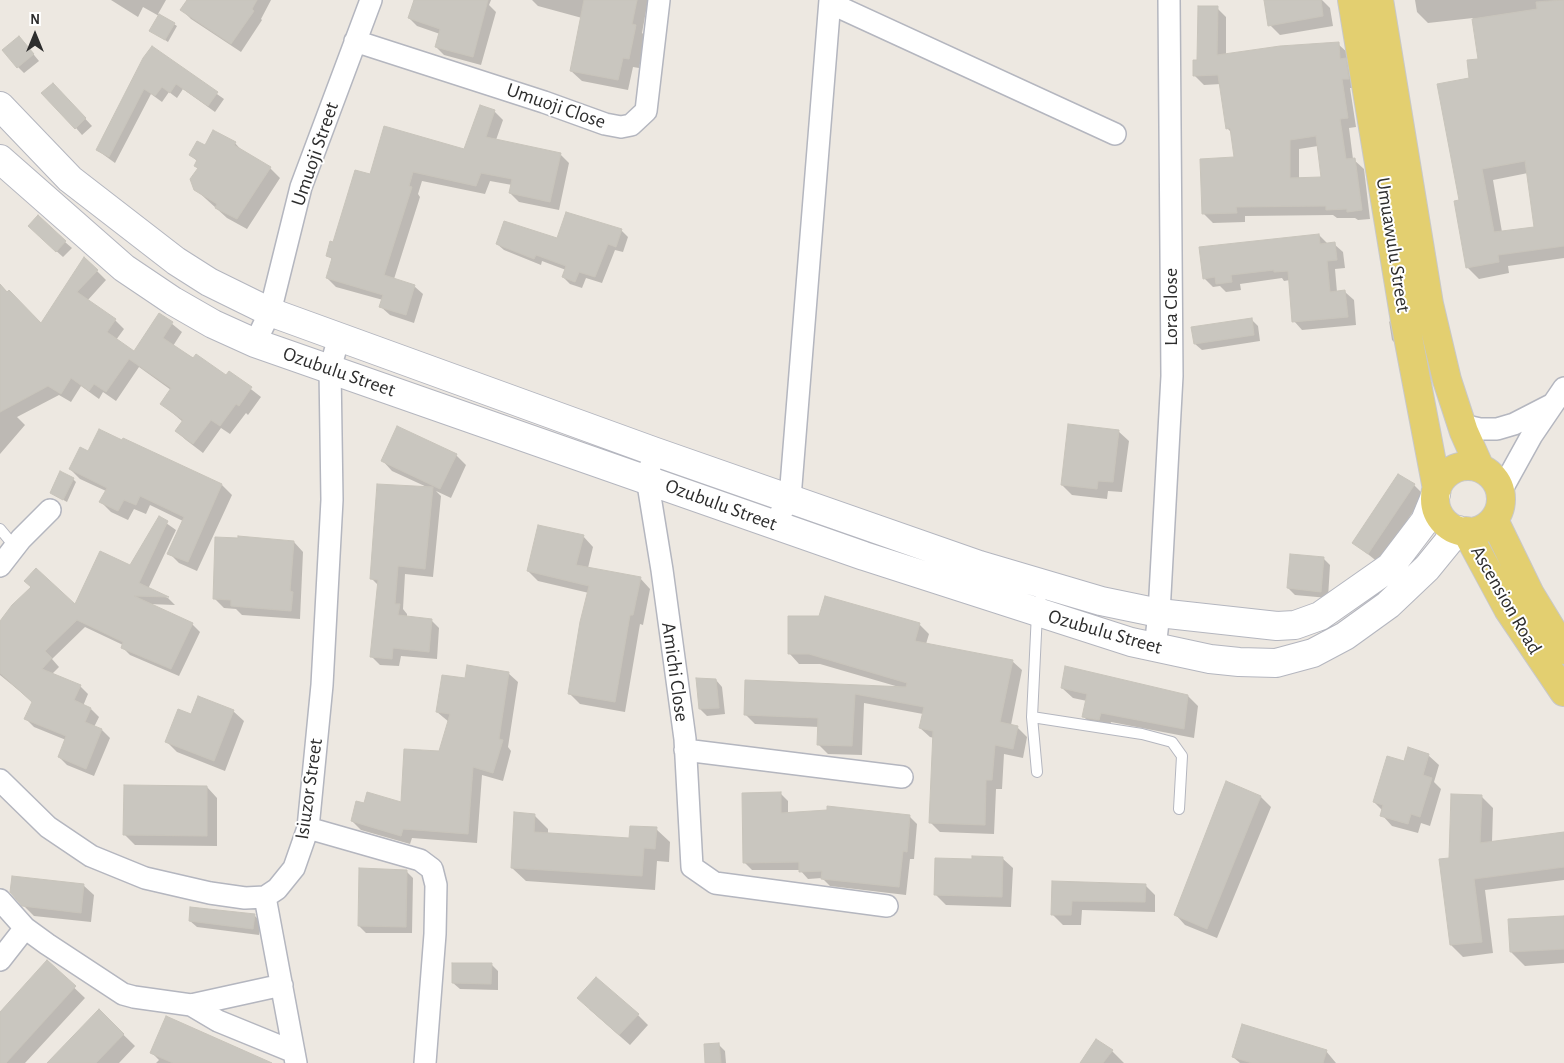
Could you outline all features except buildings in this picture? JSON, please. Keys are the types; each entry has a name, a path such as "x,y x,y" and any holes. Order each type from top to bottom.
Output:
{"main road":[{"name":"Umuawulu Street","path":"1352,0 1405,321 1436,492"},
{"name":"Umuawulu Street","path":"1379,0 1429,304 1447,380 1480,468"},
{"name":"Ozubulu Street","path":"0,106 70,179 169,255 209,282 270,312 653,452 790,498 979,566 1101,601 1159,613 1277,626 1294,625 1320,616 1390,567 1424,521 1436,492"},
{"name":"Ozubulu Street","path":"0,159 124,268 180,306 213,324 255,343 647,478 774,524 1037,613 1155,648 1239,662 1276,663 1313,653 1344,636 1388,605 1462,531"},
{"path":"1471,466 1480,468 1490,473 1500,491 1499,511 1494,520 1478,530 1462,531 1443,520 1436,503 1436,492 1446,474 1454,469 1471,466"},
{"name":"Ascension Road","path":"1494,520 1530,594 1564,650"},
{"name":"Ascension Road","path":"1462,531 1508,609 1564,692"}],"street":[{"name":"Umuoji Street","path":"255,343 270,312 301,187 372,0"},
{"name":"Umuoji Close","path":"356,41 544,102 605,124 621,127 631,125 646,111 659,0"},
{"name":"Lora Close","path":"1155,648 1159,613 1172,376 1169,0"},
{"path":"774,524 790,498 830,1 1115,134"},
{"name":"Isiuzor Street","path":"265,897 277,889 294,868 308,828 322,685 332,500 330,369 339,337"},
{"path":"1500,491 1551,405 1564,388"},
{"path":"1462,424 1480,429 1497,428 1514,424 1551,405"},
{"path":"647,478 653,452"},
{"name":"Amichi Close","path":"647,478 662,570 685,750 692,867 715,883 887,906"},
{"path":"0,566 50,510"},
{"path":"685,750 902,777"},
{"path":"0,780 48,827 91,856 117,868 145,878 210,893 245,898 265,897 295,1058"},
{"path":"308,828 420,860 432,869 436,885 435,934 425,1063"},
{"path":"0,900 25,928 123,994 149,1000 191,1005 282,985"},
{"path":"0,960 25,928"},
{"path":"191,1005 218,1021 295,1058"}],"lane":[{"path":"0,529 15,547"},
{"path":"1037,772 1032,716 1037,613 1044,584"},
{"path":"1032,716 1142,734 1172,742 1182,756 1179,809"}]}
